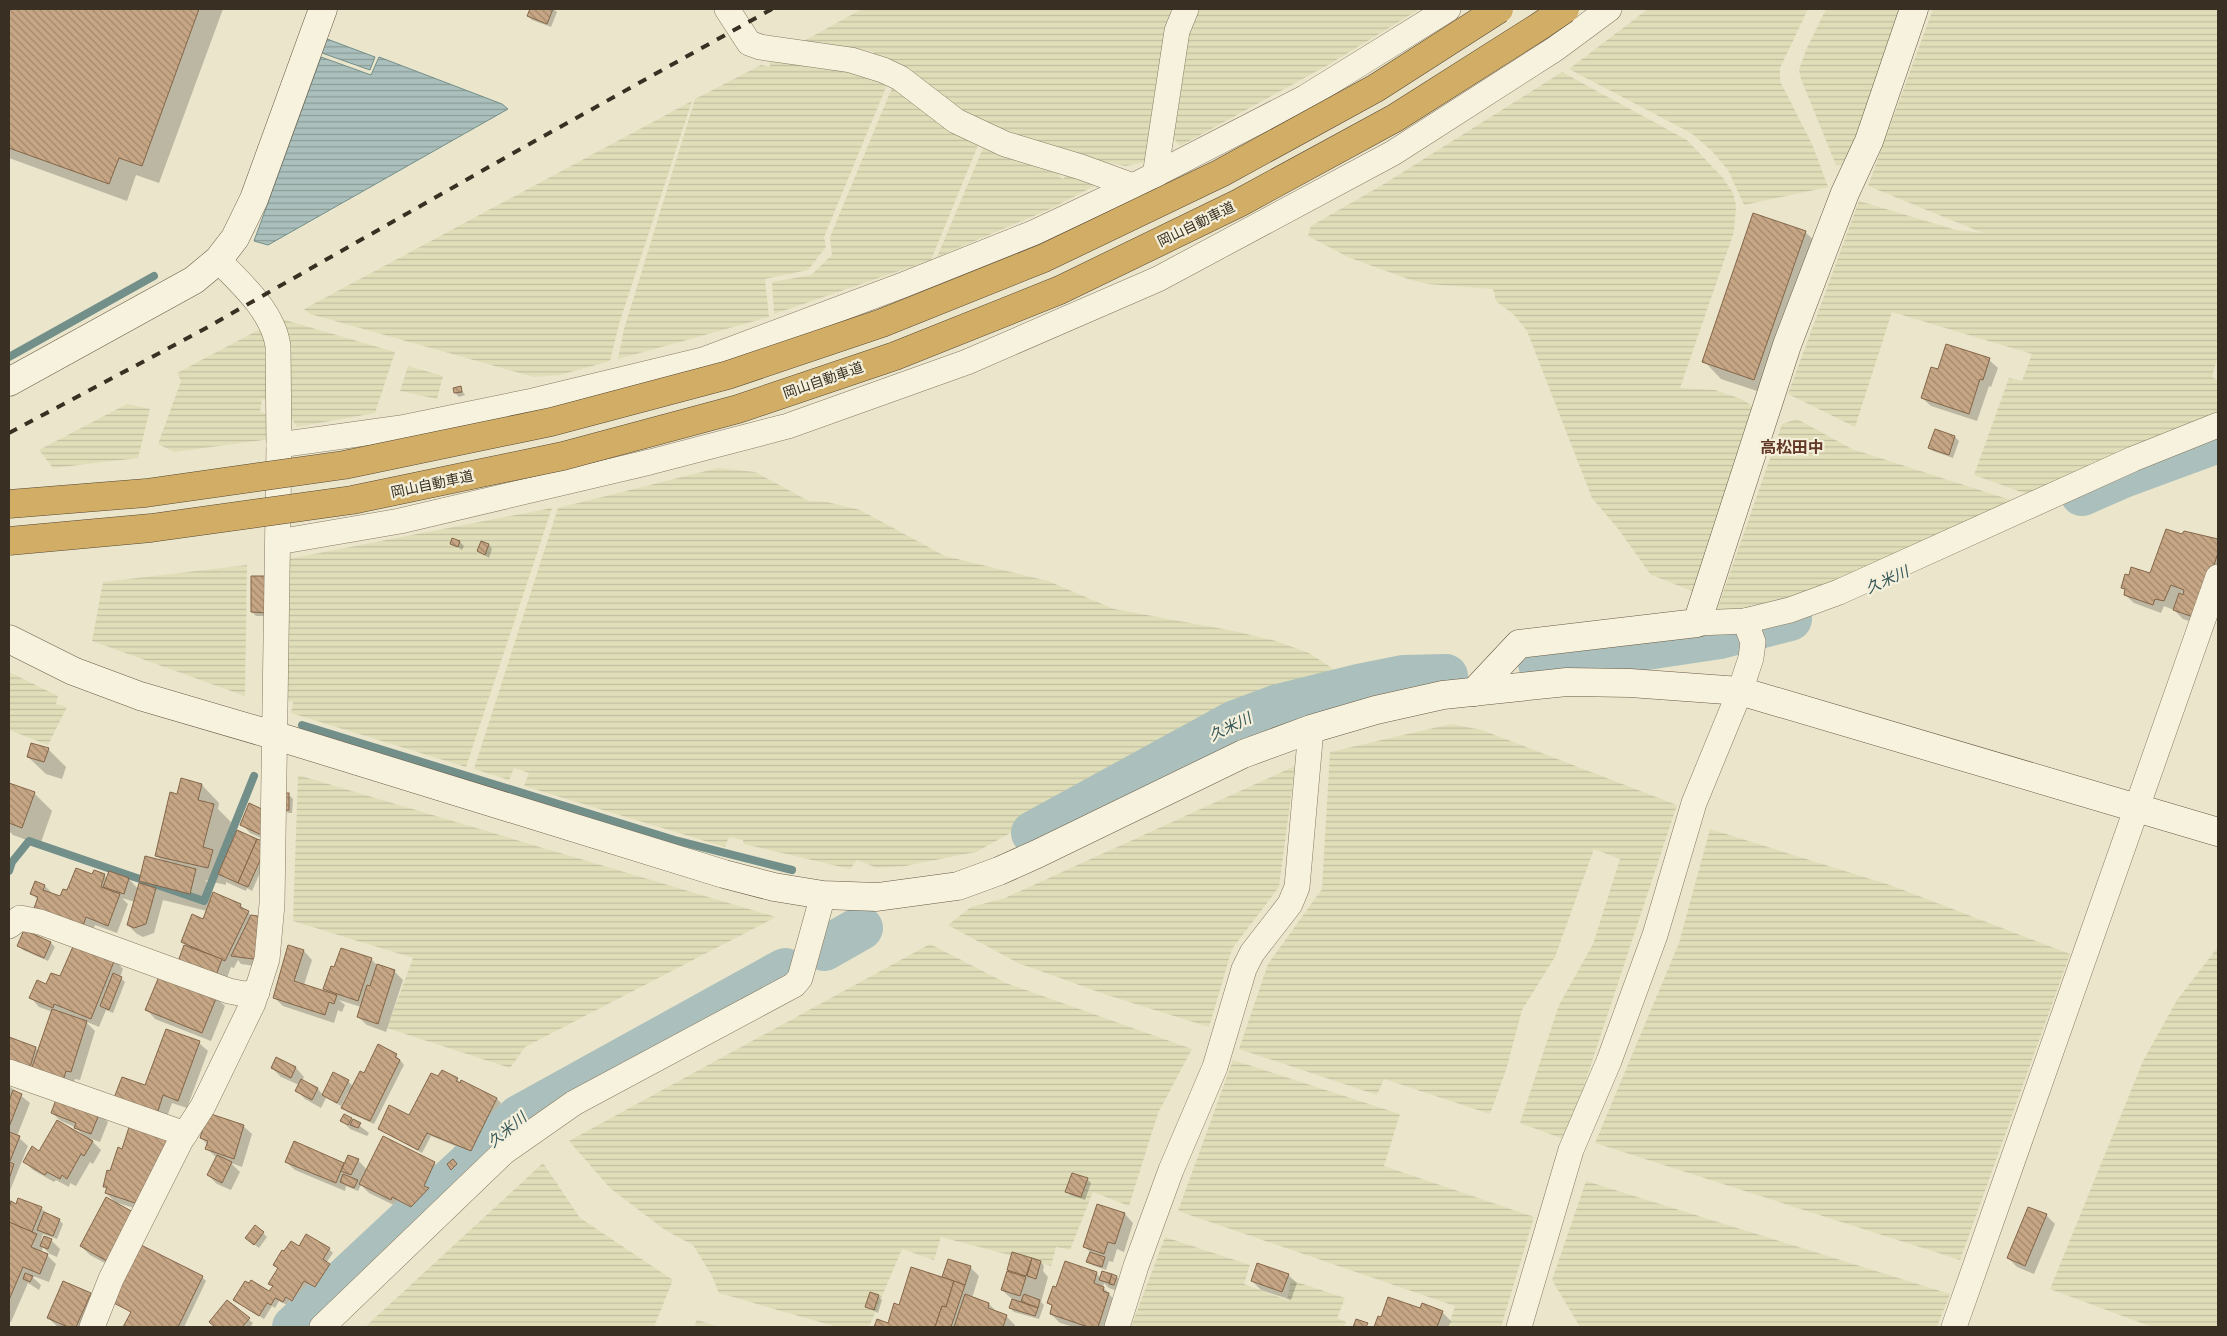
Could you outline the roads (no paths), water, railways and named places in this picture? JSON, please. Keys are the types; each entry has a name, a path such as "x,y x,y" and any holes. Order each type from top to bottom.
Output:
{"highway":[{"path":"9,504 146,493 344,465 551,422 728,375 882,323 1044,258 1221,173 1376,88 1499,9"},
{"name":"岡山自動車道","path":"9,541 150,528 352,500 563,456 748,406 895,356 1060,290 1239,203 1395,118 1564,9"}],"street":[{"path":"9,382 194,280 218,260 235,238 254,199 323,9"},
{"path":"727,9 749,44 851,60 883,70 900,78 956,121 1005,144 1081,167 1133,186"},
{"path":"1156,176 1177,31 1186,9"},
{"path":"279,444 401,428 533,401 702,360 904,285 1033,233 1156,176 1306,97 1448,9"},
{"path":"278,542 400,520 650,462 788,426 968,362 1158,280 1393,153 1555,49 1609,9"},
{"path":"1697,623 1788,345 1845,193 1869,141 1914,9"},
{"path":"92,1327 111,1279 185,1134 203,1106 257,992 267,959 272,904 278,542 278,346 276,332 269,319 253,298 218,260"},
{"path":"1474,692 1519,644 1697,623 1748,630 1790,610 1839,592 2133,459 2218,425"},
{"path":"1954,1327 2218,577"},
{"path":"1519,1327 1571,1150 1612,1052 1655,935 1694,803 1740,691 1751,658 1748,630"},
{"path":"9,640 73,670 140,696 274,735 724,874 823,895 877,897 958,886 1037,854 1243,754 1311,729 1376,710 1443,695 1567,682 1630,683 1740,691 2136,806 2218,832"},
{"path":"1118,1327 1136,1266 1171,1170 1215,1067 1244,969 1252,953 1290,904 1297,887 1311,729"},
{"path":"322,1327 504,1152 574,1103 794,985 800,978 823,895"},
{"path":"9,926 20,918 40,922 229,991 244,994 257,992"},
{"path":"9,1072 185,1134"}],"waterway":[{"path":"9,357 154,276"},
{"name":"久米川","path":"2082,494 2123,476 2218,441"},
{"name":"久米川","path":"1540,664 1720,637 1790,619"},
{"name":"久米川","path":"1033,833 1235,722 1278,706 1358,686 1403,677 1446,676"},
{"path":"302,725 678,841 792,870"},
{"path":"9,871 12,862 29,841 204,901 254,776"},
{"name":"久米川","path":"824,949 861,928"},
{"name":"久米川","path":"294,1327 519,1117 785,970"}],"railway":[{"path":"9,433 199,332 524,147 772,9"}],"district":[{"name":"高松田中","path":"1792,447"}]}
